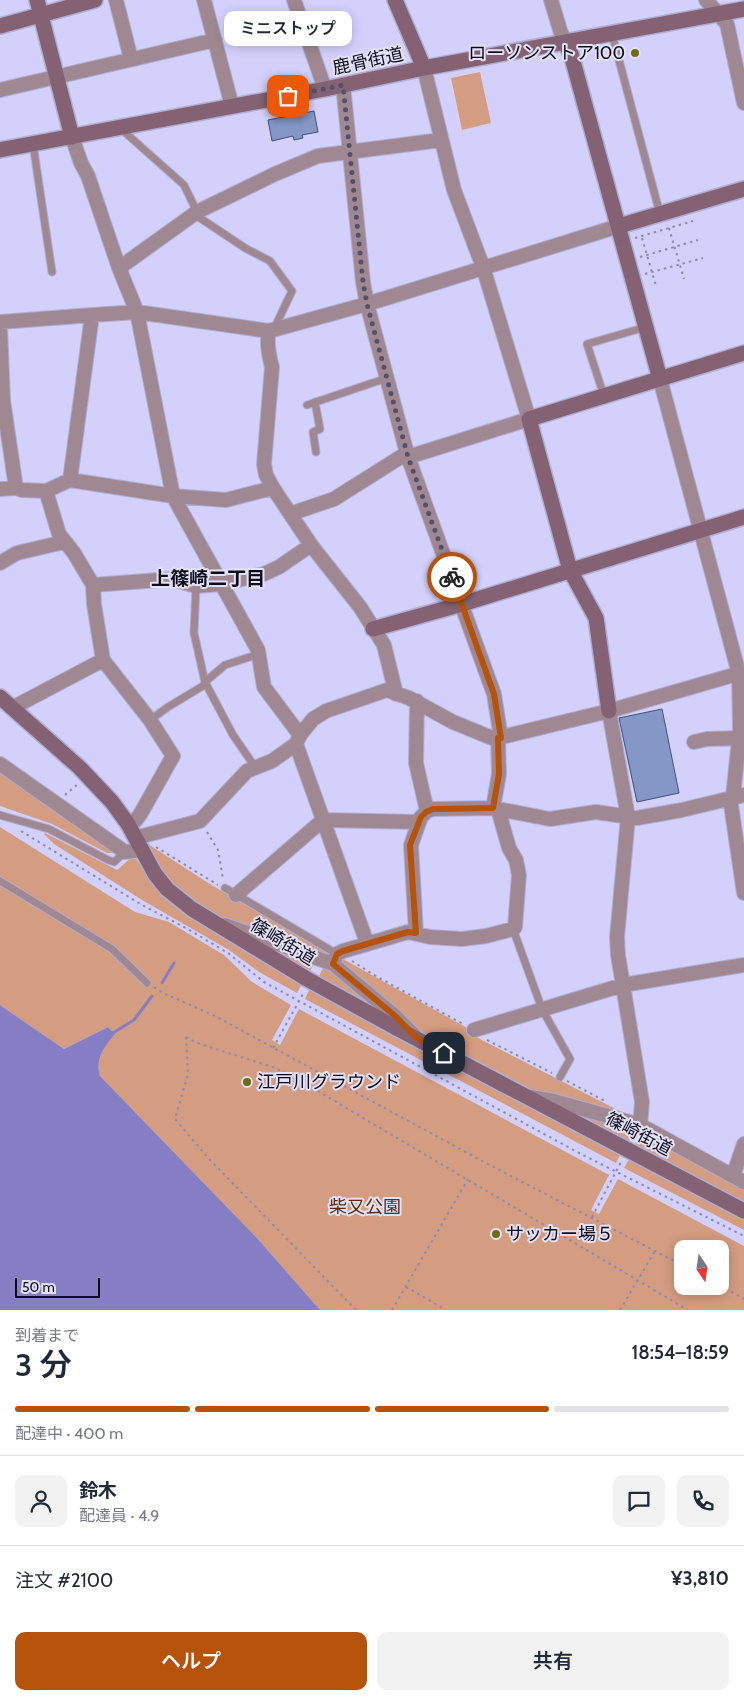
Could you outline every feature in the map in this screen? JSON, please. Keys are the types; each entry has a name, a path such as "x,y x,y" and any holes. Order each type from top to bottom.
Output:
{"street":[{"path":"37,0 80,163 88,176 118,268 137,312 173,496 259,654 264,687 298,739 323,820 367,942"},
{"path":"0,26 95,0"},
{"path":"116,0 131,59"},
{"path":"204,0 232,106"},
{"path":"294,0 325,89"},
{"path":"395,0 424,68 454,190 483,267 529,419 570,570 596,618 609,710 628,818 617,937 642,1102 640,1125"},
{"path":"551,0 560,30 571,54 741,673 736,797 744,889"},
{"path":"706,0 727,24 744,103"},
{"name":"鹿骨街道","path":"0,150 325,89 424,68 744,9"},
{"path":"0,90 215,40"},
{"path":"335,959 343,951 367,942 408,932 430,937 462,939 486,936 513,929 515,927 519,875 516,860 509,848 495,809 499,774 499,738 494,694 407,455 367,304 363,282 343,85"},
{"path":"118,268 197,212 275,174 318,156 441,140"},
{"path":"0,322 137,312 271,330 367,304 618,226 664,218 744,189"},
{"path":"70,480 92,315"},
{"path":"0,326 3,400 16,488"},
{"path":"271,330 268,336 272,368 264,464 266,475 290,514 360,607 384,645 396,694"},
{"path":"290,514 334,499 407,455 744,353"},
{"path":"0,489 16,488 46,491 70,480 173,496 226,500 273,488"},
{"path":"46,491 59,534 74,553 93,585 94,604 104,660 150,720 173,756 136,820 128,824"},
{"path":"373,629 462,604 744,517"},
{"path":"0,563 17,553 64,542"},
{"path":"93,585 172,579 196,586 221,584 264,574 279,567 312,545"},
{"path":"12,708 104,660"},
{"path":"0,764 125,852 200,821 247,771 272,761 298,739 313,720 326,711 387,690 416,701 453,722 492,738 499,738 741,673"},
{"name":"篠崎街道","path":"0,697 80,768 112,802 144,845 152,869 167,889 179,900 307,979 744,1211"},
{"path":"416,701 416,763 422,817 410,845 416,933"},
{"path":"694,742 707,739 738,738"},
{"path":"230,892 323,820 422,817 433,809 495,809 550,819 596,812 637,818 682,810 736,797"},
{"path":"207,918 335,959 417,1038"},
{"path":"474,1030 623,985 744,965"},
{"path":"526,1096 554,1101 640,1125 738,1179 744,1144"}],"lane":[{"path":"612,34 664,218"},
{"path":"119,128 184,185 200,218 245,248 270,261 292,291 271,330"},
{"path":"33,144 52,272"},
{"path":"604,396 587,344 646,327"},
{"path":"316,452 313,432 320,429 311,404 387,378"},
{"path":"196,586 194,633 205,684 233,735 255,767"},
{"path":"150,720 205,684 225,665 259,654"},
{"path":"0,815 49,828 114,862 125,852"},
{"path":"0,881 112,949 147,984"},
{"path":"230,892 335,959"},
{"path":"513,929 542,1009 570,1058 560,1077"}],"path":[{"path":"664,218 669,228 684,279"},
{"path":"632,239 693,221"},
{"path":"640,229 656,286"},
{"path":"637,258 698,240"},
{"path":"640,276 703,258"},
{"path":"55,803 81,782"},
{"path":"200,821 218,850 230,892"},
{"path":"14,827 142,906 186,928 228,953 264,982 581,1154 744,1236"},
{"path":"144,845 230,892"},
{"path":"147,984 215,1016 674,1261"},
{"path":"274,1048 302,995"},
{"path":"356,1310 209,1159 175,1119 188,1074 186,1037 197,1043 273,1067 299,1080 688,1310"},
{"path":"591,1218 619,1165"},
{"path":"392,1310 468,1180"},
{"path":"620,1310 655,1250"},
{"path":"406,1286 446,1310"},
{"path":"729,1290 744,1299"}],"green space":[{"path":"480,72 491,123 462,130 451,78"},
{"path":"0,769 114,853 107,853 52,824 0,806"},
{"name":"柴又公園","path":"0,827 135,912 169,922 224,955 252,982 291,1005 272,1040 280,1045 299,1009 609,1175 591,1210 599,1214 618,1179 744,1246 744,1310 320,1310 257,1238 100,1076 100,1059 104,1049 115,1034 108,1027 64,1049 0,1005"},
{"path":"45,833 117,870 131,858 136,859 157,888 172,903 302,984 297,993 259,972 229,950 142,900 54,844"},
{"path":"145,842 213,886 331,953 328,955 261,934 215,915 194,903 176,889 162,873"},
{"path":"248,936 316,960 310,971 305,970"},
{"path":"343,959 471,1030 478,1038 633,1118 557,1099 515,1084 436,1042 396,1013 342,964"},
{"path":"325,964 392,1019 318,978"},
{"path":"310,988 621,1153 616,1163 305,999"},
{"path":"555,1105 636,1128 628,1143"},
{"path":"642,1132 744,1188 744,1205 634,1146"},
{"path":"630,1158 744,1219 744,1230 624,1168"}],"shaded area":[{"path":"0,1005 64,1049 108,1027 115,1034 104,1049 100,1059 100,1076 257,1238 320,1310 0,1310"}],"building":[{"path":"314,111 318,132 302,135 303,138 294,140 293,136 272,141 268,120"},
{"path":"662,709 679,793 637,802 619,718"}],"waterway":[{"path":"162,983 174,963"},
{"path":"111,1034 134,1020 152,996"}],"way so far":[{"path":"288,96 343,85 363,282 367,304 408,457 452,577"}],"place":[{"name":"ローソンストア100","path":"635,53"},
{"name":"ミニストップ","path":"288,96"},
{"name":"江戸川グラウンド","path":"247,1082"},
{"name":"サッカー場５","path":"496,1234"}],"district":[{"name":"上篠崎二丁目","path":"208,578"}],"route":[{"path":"444,1053 417,1038 394,1015 333,964 337,954 367,942 408,932 416,933 410,845 418,822 426,812 433,809 493,808 499,774 498,738 501,738 494,694 452,577"}]}
